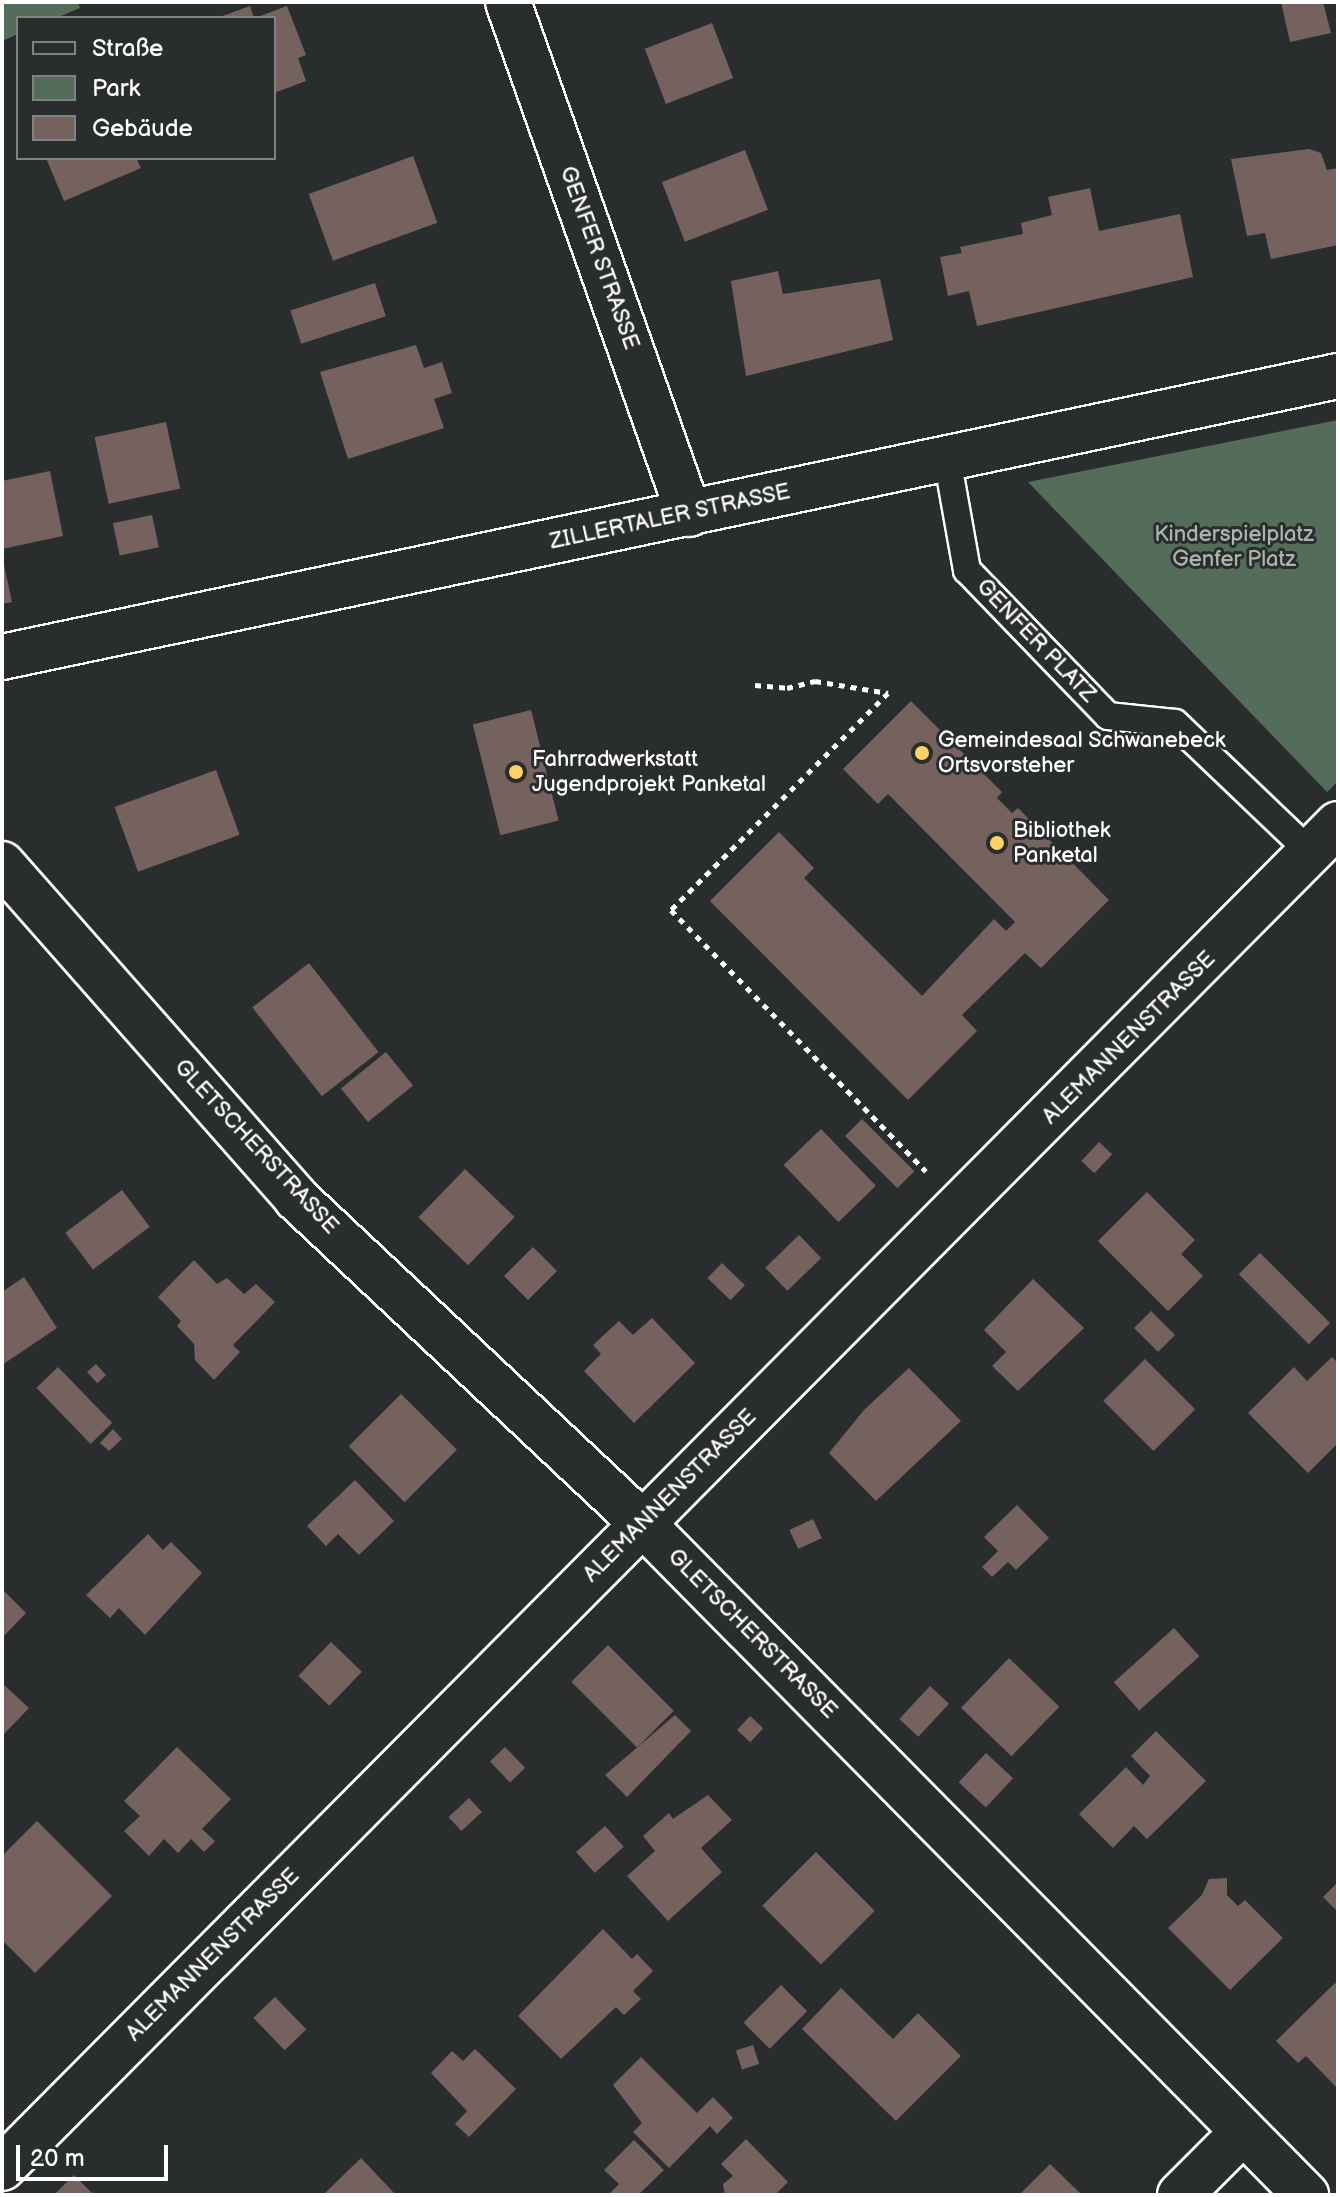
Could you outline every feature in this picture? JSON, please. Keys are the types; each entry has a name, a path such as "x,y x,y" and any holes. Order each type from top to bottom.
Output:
{"street":[{"name":"GENFER STRASSE","path":"508,2 689,514"},
{"name":"ZILLERTALER STRASSE","path":"2,657 1338,376"},
{"name":"ALEMANNENSTRASSE","path":"2,2168 1324,838"},
{"name":"GLETSCHERSTRASSE","path":"2,864 296,1198 642,1523 1306,2195"},
{"path":"1180,2195 1243,2132"}],"lane":[{"name":"GENFER PLATZ","path":"947,458 967,570 1108,716 1175,723 1324,838"}],"path":[{"path":"755,685 787,688 815,681 888,693 671,910 960,1206"}],"green space":[{"path":"2,2 78,2 80,8 61,16 16,16 16,35 2,41"},
{"name":"Kinderspielplatz Genfer Platz","path":"1338,420 1338,781 1327,792 1028,482"}],"building":[{"path":"1281,2 1323,2 1331,33 1290,42"},
{"path":"250,6 253,16 222,16"},
{"path":"287,6 306,55 298,58 306,81 276,92 276,16 260,16"},
{"path":"712,23 733,78 666,104 645,49"},
{"path":"1309,149 1321,153 1327,170 1338,168 1338,245 1271,259 1265,233 1247,236 1231,159"},
{"path":"745,150 768,210 685,242 662,182"},
{"path":"413,156 437,223 333,261 309,194"},
{"path":"47,160 137,160 141,168 64,201"},
{"path":"1090,188 1099,231 1180,214 1193,277 977,326 969,291 948,296 940,257 962,253 960,247 1023,234 1021,223 1052,215 1048,197"},
{"path":"778,271 783,294 880,279 893,340 746,376 731,281"},
{"path":"375,283 386,316 301,344 290,311"},
{"path":"416,345 424,368 442,362 452,393 434,399 444,428 348,459 320,372"},
{"path":"166,422 180,489 109,504 95,437"},
{"path":"50,471 63,536 2,549 2,481"},
{"path":"152,515 159,547 120,556 113,523"},
{"path":"2,561 12,602 2,604"},
{"path":"911,701 1002,792 997,798 1012,813 1018,808 1109,900 1041,968 1025,953 962,1015 977,1031 908,1100 710,901 779,832 814,868 804,878 922,996 994,919 1006,931 1015,922 888,794 878,804 843,769"},
{"name":"Fahrradwerkstatt Jugendprojekt Panketal","path":"531,710 559,821 500,835 473,725"},
{"path":"216,770 240,835 138,872 115,807"},
{"path":"309,963 379,1052 322,1096 252,1007"},
{"path":"386,1052 413,1085 368,1122 341,1089"},
{"path":"862,1119 914,1171 897,1188 845,1136"},
{"path":"821,1129 876,1186 838,1222 784,1165"},
{"path":"1099,1142 1112,1154 1094,1173 1081,1161"},
{"path":"465,1169 515,1217 468,1265 418,1217"},
{"path":"122,1190 150,1227 93,1269 65,1233"},
{"path":"1147,1192 1195,1240 1181,1254 1203,1276 1168,1311 1098,1241"},
{"path":"799,1235 821,1258 787,1291 765,1268"},
{"path":"533,1247 557,1271 528,1300 504,1276"},
{"path":"1260,1253 1330,1323 1309,1344 1239,1274"},
{"path":"194,1260 217,1284 227,1278 244,1294 256,1284 275,1302 233,1345 240,1352 214,1380 195,1360 194,1344 177,1326 181,1321 158,1297"},
{"path":"722,1263 745,1285 730,1300 707,1278"},
{"path":"24,1277 57,1328 2,1365 2,1292"},
{"path":"1033,1279 1084,1328 1018,1391 992,1366 1006,1352 984,1330"},
{"path":"1151,1311 1175,1335 1158,1352 1134,1328"},
{"path":"652,1318 695,1363 634,1423 584,1371 601,1354 593,1345 619,1321 633,1335"},
{"path":"1332,1357 1338,1363 1338,1443 1308,1473 1248,1413 1294,1367 1307,1381"},
{"path":"1145,1359 1195,1409 1153,1451 1103,1401"},
{"path":"96,1364 106,1375 97,1383 87,1372"},
{"path":"58,1367 112,1423 91,1444 36,1388"},
{"path":"909,1368 961,1421 876,1501 829,1453 864,1410"},
{"path":"401,1394 457,1450 405,1502 349,1446"},
{"path":"113,1429 122,1439 109,1451 100,1443"},
{"path":"355,1480 394,1521 359,1555 338,1534 326,1546 307,1526"},
{"path":"1017,1505 1049,1538 1016,1570 1008,1562 992,1577 982,1567 998,1551 984,1537"},
{"path":"813,1519 822,1538 798,1549 789,1530"},
{"path":"148,1534 163,1550 171,1542 202,1573 145,1635 119,1608 110,1618 86,1595"},
{"path":"2,1589 26,1613 2,1638"},
{"path":"1174,1628 1199,1656 1139,1710 1114,1682"},
{"path":"331,1642 362,1672 329,1706 298,1676"},
{"path":"608,1645 674,1711 637,1748 571,1682"},
{"path":"1009,1658 1059,1707 1011,1756 961,1708"},
{"path":"2,1683 29,1708 2,1736"},
{"path":"930,1686 949,1704 918,1737 899,1719"},
{"path":"675,1715 691,1731 627,1797 605,1775"},
{"path":"750,1716 763,1728 750,1742 737,1730"},
{"path":"1156,1731 1206,1781 1147,1839 1134,1826 1113,1848 1079,1814 1126,1767 1143,1785 1150,1776 1131,1756"},
{"path":"177,1747 231,1799 202,1829 215,1841 204,1852 191,1839 178,1853 164,1839 149,1856 124,1831 140,1816 124,1801"},
{"path":"505,1747 525,1768 510,1782 490,1762"},
{"path":"986,1753 1013,1778 986,1807 959,1782"},
{"path":"708,1795 732,1820 701,1848 722,1872 668,1921 627,1876 655,1851 643,1836 669,1813 673,1819"},
{"path":"469,1798 482,1812 461,1831 449,1817"},
{"path":"37,1821 112,1896 35,1973 2,1940 2,1856"},
{"path":"605,1826 624,1847 595,1873 576,1852"},
{"path":"816,1852 875,1911 821,1964 762,1906"},
{"path":"1227,1878 1227,1895 1238,1906 1245,1900 1283,1938 1230,1990 1168,1928 1202,1895 1209,1879"},
{"path":"1338,1882 1338,1912 1323,1897"},
{"path":"603,1929 632,1959 637,1954 653,1971 633,1991 641,1999 624,2015 616,2007 561,2059 518,2016"},
{"path":"1335,1983 1338,1986 1338,2089 1306,2056 1298,2063 1276,2041"},
{"path":"781,1985 807,2011 770,2049 744,2022"},
{"path":"841,1988 893,2039 918,2013 961,2056 896,2121 802,2029"},
{"path":"275,1997 306,2029 285,2050 253,2018"},
{"path":"753,2045 759,2064 742,2070 736,2051"},
{"path":"475,2049 516,2089 469,2137 455,2124 467,2111 431,2073 452,2051 463,2061"},
{"path":"641,2057 697,2113 713,2097 733,2118 717,2134 710,2126 669,2168 633,2132 642,2123 613,2085"},
{"path":"746,2139 788,2182 775,2195 725,2195 723,2184 733,2176 721,2164"},
{"path":"634,2140 664,2170 638,2195 608,2195 619,2184 604,2170"},
{"path":"361,2158 396,2195 323,2195"},
{"path":"1050,2164 1082,2195 1019,2195"},
{"path":"74,2175 94,2195 54,2195"}],"place":[{"name":"Gemeindesaal Schwanebeck Ortsvorsteher","path":"922,753"},
{"name":"Fahrradwerkstatt Jugendprojekt Panketal","path":"516,772"},
{"name":"Bibliothek Panketal","path":"997,843"}]}
